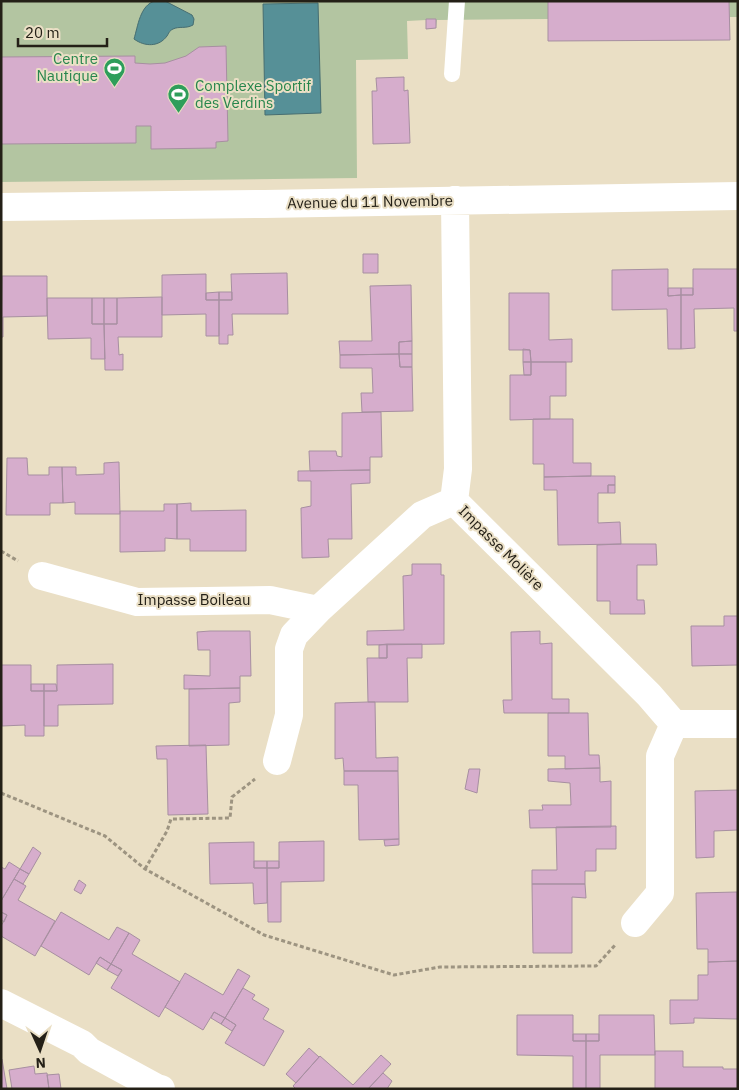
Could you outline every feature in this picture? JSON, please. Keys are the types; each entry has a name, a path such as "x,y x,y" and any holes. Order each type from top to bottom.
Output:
{"street":[{"name":"Avenue du 11 Novembre","path":"1,207 738,196"},
{"name":"Impasse Molière","path":"455,200 458,470 454,501 649,695 674,724"},
{"path":"278,761 289,715 289,648 294,635 318,610 422,514 454,501"},
{"name":"Impasse Boileau","path":"42,576 137,602 270,600 318,610"},
{"path":"635,923 660,893 660,756 674,724 738,724"},
{"path":"1,1003 82,1044 89,1051 161,1089"}],"lane":[{"path":"452,74 456,1"}],"path":[{"path":"145,869 171,818 230,818 232,798 278,761"},
{"path":"1,793 105,836 145,869 264,935 394,975 440,967 596,966 635,923"}],"green space":[{"name":"Centre Nautique","path":"1,1 738,1 738,17 730,17 730,40 548,41 548,19 437,20 436,28 426,29 426,20 407,21 408,59 356,60 357,178 1,182"}],"water":[{"path":"155,1 165,1 192,15 194,19 193,25 173,29 164,40 156,44 138,42 134,39 138,22 146,7"},
{"path":"318,3 321,113 265,115 263,4"}],"building":[{"path":"548,1 729,1 730,40 548,41"},
{"path":"426,19 436,19 436,28 426,29"},
{"path":"226,46 228,141 216,142 216,148 151,149 151,126 136,126 136,143 1,144 1,57 135,56 135,63 150,64 165,63 186,56 199,47"},
{"path":"404,77 404,91 408,90 410,143 373,144 372,91 377,91 376,78"},
{"path":"363,254 378,254 378,273 363,273"},
{"path":"668,269 668,296 681,295 681,349 668,349 667,309 612,310 612,270"},
{"path":"693,269 738,269 738,331 734,331 734,308 694,309 695,348 681,349 681,295 693,295"},
{"path":"287,273 288,314 232,314 233,335 228,335 228,344 219,344 219,300 232,300 231,274"},
{"path":"206,274 206,300 219,300 219,336 206,336 206,314 162,315 162,275"},
{"path":"2,276 47,276 47,316 3,317 3,337 1,337"},
{"path":"411,285 412,341 399,342 399,354 340,355 339,341 372,341 370,286"},
{"path":"668,288 681,288 681,295 668,296"},
{"path":"681,288 693,288 693,295 681,295"},
{"path":"219,292 219,300 206,300 206,293"},
{"path":"219,292 232,292 232,300 219,300"},
{"path":"509,293 549,293 549,340 572,339 572,362 531,362 530,350 509,350"},
{"path":"162,297 162,337 118,337 119,355 123,354 123,370 105,370 104,324 117,324 117,298"},
{"path":"47,298 92,298 92,324 104,324 105,359 91,359 91,338 48,339"},
{"path":"92,298 104,298 104,324 92,324"},
{"path":"104,298 117,298 117,324 104,324"},
{"path":"412,341 412,354 399,354 399,342"},
{"path":"523,349 530,350 531,362 523,362"},
{"path":"399,354 400,367 412,367 413,411 362,412 361,393 373,393 372,368 340,368 340,355"},
{"path":"399,354 412,354 412,367 400,367"},
{"path":"523,362 531,362 531,375 524,375"},
{"path":"531,362 566,362 566,396 550,396 550,419 510,420 510,375 531,375"},
{"path":"381,412 382,457 370,457 370,470 310,471 309,451 336,451 337,456 342,457 342,413"},
{"path":"533,419 573,419 573,463 591,463 591,476 544,477 544,464 533,464"},
{"path":"7,458 27,458 28,475 49,475 49,467 62,467 63,503 50,503 50,515 6,515"},
{"path":"119,462 120,514 75,514 75,502 63,503 62,467 76,467 76,475 104,474 104,463"},
{"path":"370,470 370,483 351,484 352,539 328,539 329,557 302,558 301,508 311,506 311,481 298,481 298,471"},
{"path":"615,476 615,485 608,485 608,493 598,493 598,523 620,522 621,544 558,545 557,490 544,490 544,477"},
{"path":"608,485 615,485 615,493 608,493"},
{"path":"191,503 191,511 246,510 246,551 190,551 190,539 177,539 177,504"},
{"path":"164,504 177,504 177,539 165,538 165,551 120,552 120,511 164,511"},
{"path":"656,544 657,565 637,565 637,600 644,600 645,614 610,614 610,601 597,601 597,545"},
{"path":"412,564 441,564 441,575 444,575 444,644 367,645 367,631 404,630 403,576 412,575"},
{"path":"724,616 738,616 738,665 692,666 691,626 724,626"},
{"path":"250,631 251,676 240,676 240,688 184,689 184,675 210,676 210,650 198,650 197,632"},
{"path":"540,631 540,644 552,643 552,699 569,699 569,713 504,713 503,700 512,700 511,632"},
{"path":"387,644 422,644 422,658 407,658 408,702 368,702 367,658 387,658"},
{"path":"387,644 387,658 379,658 379,645"},
{"path":"113,664 113,704 58,705 58,726 44,726 44,691 57,691 57,665"},
{"path":"1,665 31,665 31,691 44,691 44,736 25,736 25,725 2,726"},
{"path":"31,684 44,684 44,691 31,691"},
{"path":"44,684 56,684 57,691 44,691"},
{"path":"240,688 240,702 229,703 229,745 189,746 189,689"},
{"path":"375,702 376,758 398,757 398,771 344,771 343,758 335,759 335,703"},
{"path":"548,713 588,713 589,755 599,755 600,768 565,769 565,756 548,756"},
{"path":"206,745 208,814 168,815 167,759 157,759 156,746"},
{"path":"600,768 600,782 611,781 611,827 530,828 529,810 543,810 542,805 571,805 570,783 548,781 548,769"},
{"path":"469,769 480,769 477,793 465,789"},
{"path":"344,771 398,771 399,839 359,840 358,785 344,785"},
{"path":"738,790 738,830 714,831 714,857 696,858 695,791"},
{"path":"616,826 616,849 596,849 596,871 585,871 585,884 532,884 532,870 557,870 556,827"},
{"path":"399,839 399,845 385,846 384,840"},
{"path":"324,841 324,881 281,882 281,922 268,922 267,868 279,868 279,842"},
{"path":"254,842 254,868 267,868 267,903 254,904 253,883 210,884 209,843"},
{"path":"33,847 41,853 29,874 20,869"},
{"path":"254,861 267,861 267,868 254,868"},
{"path":"267,861 279,861 279,868 267,868"},
{"path":"9,862 20,869 1,901 1,867 5,869"},
{"path":"20,869 29,874 23,884 14,879"},
{"path":"14,879 26,886 18,900 55,921 35,956 1,936 1,926 7,915 1,912 1,901"},
{"path":"79,880 86,885 81,894 74,890"},
{"path":"532,884 585,884 586,898 572,897 572,953 533,953"},
{"path":"737,892 738,961 708,962 708,949 697,949 696,893"},
{"path":"1,912 7,915 4,922 1,920"},
{"path":"61,912 109,940 117,927 129,933 111,964 100,957 89,975 41,946"},
{"path":"129,933 140,940 132,954 180,982 159,1017 111,988 122,970 111,964"},
{"path":"100,957 111,964 107,970 96,963"},
{"path":"738,961 738,1019 694,1018 694,1023 670,1024 670,1000 698,1000 698,975 708,975 708,962"},
{"path":"111,964 122,970 118,976 107,970"},
{"path":"238,969 250,976 225,1018 214,1012 203,1030 165,1007 185,973 223,995"},
{"path":"243,988 255,995 252,999 269,1009 263,1019 284,1031 264,1066 225,1043 236,1025 225,1018"},
{"path":"214,1012 225,1018 221,1024 211,1018"},
{"path":"517,1015 573,1015 573,1041 586,1041 586,1089 573,1089 573,1056 517,1055"},
{"path":"599,1015 654,1015 655,1055 600,1055 600,1089 586,1089 586,1041 599,1041"},
{"path":"225,1018 236,1025 232,1031 221,1024"},
{"path":"573,1034 586,1034 586,1041 573,1041"},
{"path":"586,1034 599,1034 599,1041 586,1041"},
{"path":"309,1048 319,1057 296,1083 286,1074"},
{"path":"655,1051 683,1051 683,1067 738,1069 738,1089 655,1089"},
{"path":"381,1055 391,1064 368,1089 296,1089 293,1086 320,1056 353,1085"},
{"path":"2,1059 7,1089 1,1089"},
{"path":"34,1066 35,1074 47,1073 49,1089 12,1089 9,1070"},
{"path":"383,1073 392,1081 387,1089 368,1089"},
{"path":"59,1074 61,1089 49,1089 47,1075"}],"place":[{"name":"Centre Nautique","path":"114,87"},
{"name":"Complexe Sportif des Verdins","path":"179,114"}]}
